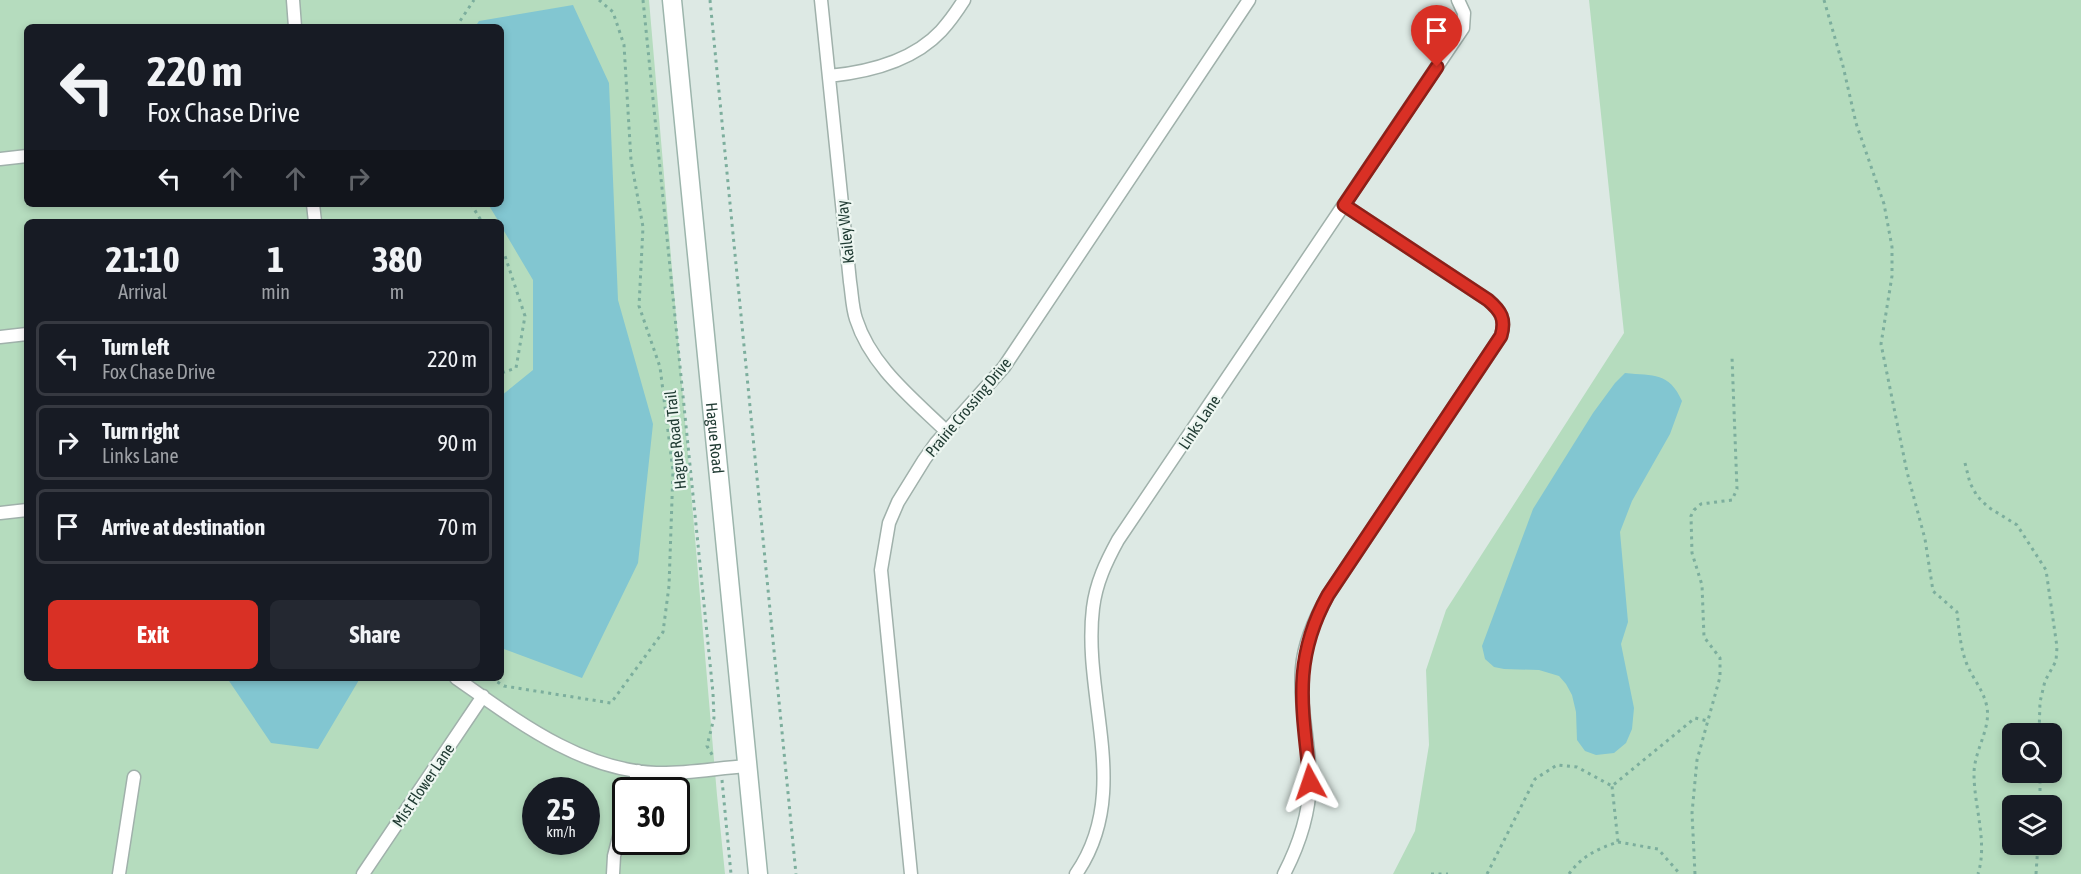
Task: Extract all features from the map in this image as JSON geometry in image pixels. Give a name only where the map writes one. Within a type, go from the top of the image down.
[{"type":"main road","name":"Hague Road","points":[[672,0],[758,874]]},
{"type":"street","points":[[292,0],[295,24]]},
{"type":"street","name":"Kailey Way","points":[[821,0],[850,282],[856,319],[882,368],[946,431]]},
{"type":"street","points":[[829,76],[871,70],[907,55],[940,32],[964,0]]},
{"type":"street","name":"Prairie Crossing Drive","points":[[911,874],[881,570],[889,523],[898,502],[924,460],[946,431],[1004,367],[1249,0]]},
{"type":"street","name":"Links Lane","points":[[1076,874],[1093,844],[1103,800],[1103,752],[1091,627],[1099,580],[1106,561],[1463,28],[1464,13],[1458,0]]},
{"type":"street","points":[[0,159],[24,156]]},
{"type":"street","points":[[1284,874],[1297,850],[1308,806],[1310,782],[1302,667],[1306,645],[1316,617],[1328,595],[1501,336],[1504,319],[1498,308],[1488,300],[1344,205]]},
{"type":"street","points":[[0,337],[24,334]]},
{"type":"street","points":[[0,513],[24,510]]},
{"type":"street","points":[[460,681],[553,742],[584,758],[609,766],[638,771],[679,772],[747,766]]},
{"type":"street","name":"Mist Flower Lane","points":[[363,874],[483,696]]},
{"type":"street","points":[[636,777],[638,771]]},
{"type":"street","points":[[119,874],[134,777]]},
{"type":"street","points":[[612,874],[614,855]]},
{"type":"path","points":[[458,24],[474,0]]},
{"type":"path","points":[[496,681],[504,686],[611,703],[663,632],[669,586],[673,471],[660,367],[639,306],[643,227],[632,160],[624,45],[614,12],[599,0]]},
{"type":"path","name":"Hague Road Trail","points":[[643,0],[713,693],[714,718],[707,746],[721,768],[731,874]]},
{"type":"path","points":[[710,0],[796,874]]},
{"type":"path","points":[[1824,0],[1856,123],[1884,204],[1892,248],[1892,276],[1881,344],[1907,472],[1925,539],[1933,591],[1957,612],[1964,657],[1986,703],[1988,722],[1977,752],[1974,773],[1982,860],[1978,874]]},
{"type":"path","points":[[504,254],[525,316],[516,368],[504,373]]},
{"type":"path","points":[[1695,874],[1692,813],[1697,760],[1720,677],[1721,664],[1720,658],[1704,637],[1702,585],[1692,553],[1691,516],[1701,504],[1732,500],[1737,489],[1732,357]]},
{"type":"path","points":[[1965,463],[1970,483],[1977,496],[1988,507],[2017,525],[2046,570],[2057,647],[2056,661],[2045,681],[2040,702],[2039,723]]},
{"type":"path","points":[[1612,786],[1695,718],[1708,721]]},
{"type":"path","points":[[1487,874],[1534,779],[1557,765],[1577,767],[1612,786]]},
{"type":"path","points":[[1612,786],[1618,842]]},
{"type":"path","points":[[1569,874],[1593,850],[1618,842],[1658,849],[1680,874]]},
{"type":"path","points":[[2036,874],[2037,855]]},
{"type":"path","points":[[1431,874],[1448,874]]},
{"type":"green space","points":[[0,0],[649,0],[725,874],[0,874]]},
{"type":"green space","points":[[1589,0],[2081,0],[2081,874],[1393,874],[1415,831],[1429,745],[1426,670],[1446,610],[1624,333]]},
{"type":"water","points":[[573,5],[609,83],[618,300],[653,424],[638,563],[582,678],[504,649],[504,394],[533,370],[533,280],[504,231],[504,219],[497,219],[490,207],[504,207],[504,24],[477,24],[479,21]]},
{"type":"water","points":[[1625,373],[1660,377],[1672,385],[1682,401],[1670,434],[1632,501],[1620,532],[1628,622],[1621,644],[1634,708],[1632,729],[1626,743],[1614,753],[1596,755],[1585,751],[1577,740],[1576,712],[1572,695],[1559,676],[1539,670],[1494,667],[1485,659],[1482,646],[1533,509],[1593,413]]},
{"type":"water","points":[[229,681],[358,681],[318,749],[271,743]]},
{"type":"route","points":[[1310,782],[1302,667],[1306,645],[1316,617],[1328,595],[1501,336],[1503,328],[1504,319],[1498,308],[1488,300],[1344,205],[1437,67]]}]
